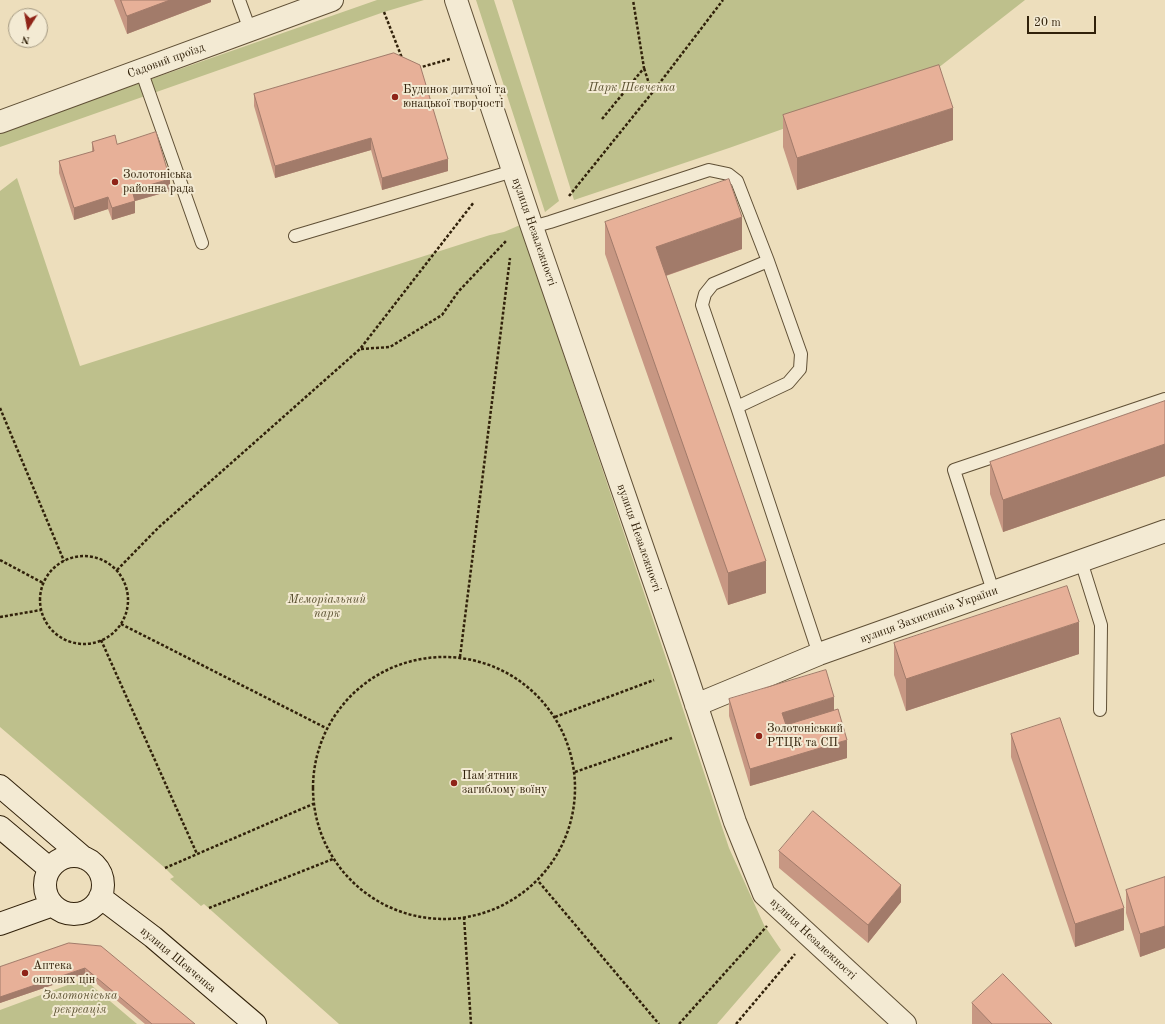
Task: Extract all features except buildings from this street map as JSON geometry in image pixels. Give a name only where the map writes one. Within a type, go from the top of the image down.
[{"type":"street","name":"Садовий проїзд","points":[[0,122],[332,0]]},
{"type":"street","name":"вулиця Незалежності","points":[[456,0],[503,174],[532,227],[735,822],[764,894],[905,1024]]},
{"type":"street","name":"вулиця Захисників України","points":[[696,705],[819,654],[994,591],[1165,532]]},
{"type":"street","points":[[0,786],[84,858],[92,862],[98,870],[102,878],[103,888],[100,897],[88,910],[70,914],[53,905],[45,888],[46,878],[50,869],[56,862],[65,857],[74,856],[84,858]]},
{"type":"street","points":[[0,826],[50,869]]},
{"type":"street","name":"вулиця Шевченка","points":[[100,897],[153,937],[255,1024]]},
{"type":"street","points":[[0,924],[53,905]]},
{"type":"lane","points":[[238,0],[250,30]]},
{"type":"lane","points":[[141,70],[202,243]]},
{"type":"lane","points":[[532,227],[709,170],[728,174],[737,181],[768,262],[800,354],[800,369],[788,383],[737,407]]},
{"type":"lane","points":[[295,236],[503,174]]},
{"type":"lane","points":[[768,262],[713,284],[705,294],[702,305],[819,654]]},
{"type":"lane","points":[[994,591],[954,470],[1165,399]]},
{"type":"lane","points":[[1081,561],[1101,624],[1100,710]]},
{"type":"path","points":[[633,0],[644,68],[652,93]]},
{"type":"path","points":[[564,201],[652,93],[723,0]]},
{"type":"path","points":[[384,12],[404,64]]},
{"type":"path","points":[[414,69],[450,59]]},
{"type":"path","points":[[602,119],[644,68]]},
{"type":"path","points":[[117,570],[159,527],[360,349],[503,174]]},
{"type":"path","points":[[360,349],[390,347],[442,315],[458,292],[506,240]]},
{"type":"path","points":[[460,657],[510,258]]},
{"type":"path","points":[[0,408],[64,561]]},
{"type":"path","points":[[78,556],[92,556],[105,561],[117,570],[124,582],[128,596],[127,611],[121,624],[112,634],[101,640],[86,644],[71,642],[57,635],[47,624],[41,610],[40,596],[43,583],[55,566],[78,556]]},
{"type":"path","points":[[0,560],[43,583]]},
{"type":"path","points":[[0,617],[41,610]]},
{"type":"path","points":[[121,624],[326,728]]},
{"type":"path","points":[[101,640],[197,854]]},
{"type":"path","points":[[460,657],[497,667],[510,675],[530,688],[555,717],[568,743],[575,772],[574,807],[564,841],[539,882],[494,910],[464,918],[426,918],[390,908],[358,887],[333,858],[320,832],[313,804],[314,765],[326,728],[349,695],[382,671],[420,658],[460,657]]},
{"type":"path","points":[[555,717],[654,680]]},
{"type":"path","points":[[575,772],[672,738]]},
{"type":"path","points":[[165,868],[313,804]]},
{"type":"path","points":[[209,908],[333,858]]},
{"type":"path","points":[[539,882],[659,1024]]},
{"type":"path","points":[[464,918],[471,1024]]},
{"type":"path","points":[[679,1024],[768,924]]},
{"type":"path","points":[[736,1024],[810,936]]},
{"type":"green space","points":[[377,0],[424,0],[384,12],[0,147],[0,132]]},
{"type":"green space","points":[[476,0],[494,0],[559,201],[545,212]]},
{"type":"green space","name":"Парк Шевченка","points":[[512,0],[1025,0],[924,79],[729,148],[574,200]]},
{"type":"green space","name":"Меморіальний парк","points":[[17,178],[80,366],[490,235],[504,232],[520,225],[729,848],[764,925],[781,950],[717,1024],[339,1024],[204,904],[201,906],[170,879],[174,877],[165,868],[0,727],[0,191]]},
{"type":"green space","name":"Золотоніська рекреація","points":[[84,979],[137,1024],[0,1024],[0,1010]]},
{"type":"place","name":"Будинок дитячої та юнацької творчості","points":[[395,97]]},
{"type":"place","name":"Золотоніська районна рада","points":[[115,182]]},
{"type":"place","name":"Золотоніський РТЦК та СП","points":[[759,736]]},
{"type":"place","name":"Пам'ятник загиблому воїну","points":[[454,783]]},
{"type":"place","name":"Аптека оптових цін","points":[[25,973]]}]
